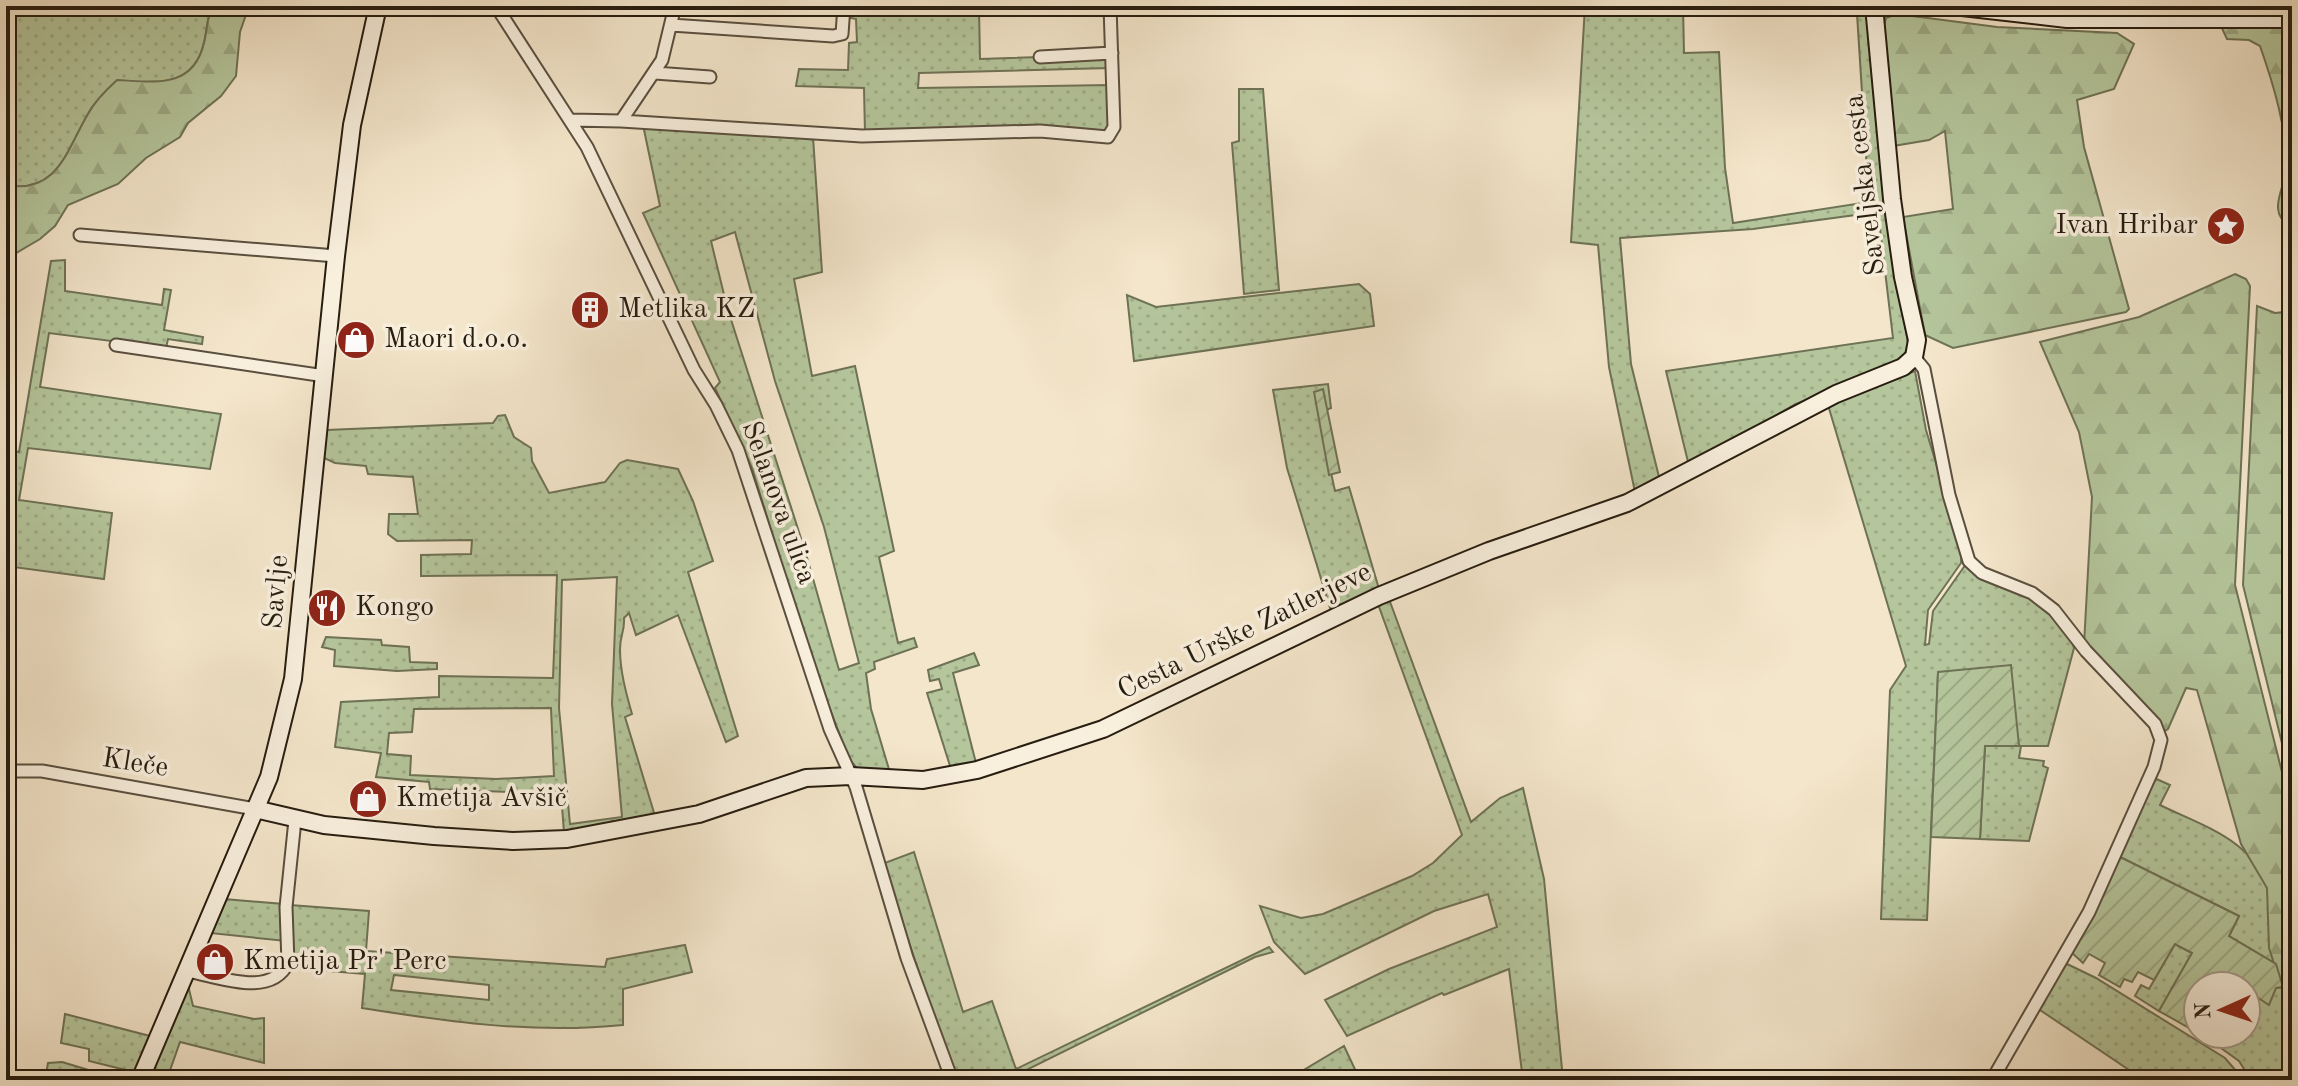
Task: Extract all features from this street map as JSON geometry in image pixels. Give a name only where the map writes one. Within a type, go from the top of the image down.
[{"type":"street","name":"Savlje","points":[[140,1080],[277,753],[293,679],[352,125],[378,6]]},
{"type":"street","name":"Selanova ulica","points":[[496,6],[571,120],[694,370],[716,405],[738,450],[830,729],[851,776],[907,958],[952,1080]]},
{"type":"street","points":[[621,121],[662,60],[675,6]]},
{"type":"street","points":[[671,25],[833,36],[842,34],[844,6]]},
{"type":"street","points":[[571,120],[862,136],[1040,131],[1108,137],[1114,127],[1110,6]]},
{"type":"street","name":"Saveljska cesta","points":[[1874,6],[1892,199],[1903,277],[1917,335],[1914,357]]},
{"type":"street","points":[[1953,6],[2067,19],[2292,19]]},
{"type":"street","points":[[1040,57],[1112,53]]},
{"type":"street","points":[[655,73],[710,77]]},
{"type":"street","points":[[80,235],[336,256]]},
{"type":"street","points":[[116,345],[325,376]]},
{"type":"street","points":[[1914,357],[1924,369],[1949,495],[1969,561],[1982,573],[2032,593],[2054,610],[2086,651],[2155,724],[2160,746],[2089,912],[1992,1080]]},
{"type":"street","name":"Cesta Urške Zatlerjeve","points":[[255,809],[295,820],[475,840],[567,839],[699,814],[806,778],[851,776],[899,781],[952,775],[1022,757],[1103,729],[1379,596],[1489,551],[1627,503],[1836,394],[1903,367],[1914,357]]},
{"type":"street","name":"Kleče","points":[[6,771],[42,771],[255,809]]},
{"type":"street","points":[[187,971],[259,984],[274,981],[285,971],[289,954],[288,875],[295,820]]},
{"type":"green space","points":[[6,6],[212,6],[199,58],[191,68],[171,80],[117,81],[91,109],[59,166],[38,183],[24,186],[6,185]]},
{"type":"green space","points":[[212,6],[249,6],[240,32],[236,76],[221,96],[188,123],[180,137],[146,158],[118,184],[68,205],[55,226],[40,239],[6,259],[6,185],[24,186],[38,183],[49,176],[67,154],[94,105],[117,80],[171,80],[191,68],[199,58]]},
{"type":"green space","points":[[851,6],[1104,6],[979,9],[980,59],[1107,55],[1109,68],[919,73],[918,88],[1109,85],[1108,133],[865,133],[864,88],[796,86],[799,69],[848,70],[849,43],[857,42],[856,19],[851,18]]},
{"type":"green space","points":[[1585,6],[1683,6],[1684,53],[1719,52],[1725,168],[1733,223],[1869,202],[1857,14],[1852,8],[1842,6],[1862,6],[1867,20],[1885,202],[1908,343],[1905,354],[1892,364],[1794,405],[1689,466],[1666,371],[1893,338],[1878,212],[1753,229],[1620,238],[1631,364],[1660,481],[1635,492],[1609,367],[1598,245],[1571,242]]},
{"type":"green space","points":[[1897,14],[1997,27],[2117,33],[2134,44],[2114,89],[2077,100],[2084,147],[2129,309],[2126,312],[1953,348],[1925,335],[1903,217],[1953,209],[1945,131],[1929,140],[1893,146],[1883,29],[1886,18]]},
{"type":"green space","points":[[2220,24],[2292,27],[2292,227],[2284,222],[2278,208],[2286,171],[2285,140],[2260,46],[2249,40],[2227,39]]},
{"type":"green space","points":[[1239,89],[1263,89],[1279,290],[1244,294],[1232,143],[1239,141]]},
{"type":"green space","points":[[643,125],[813,137],[822,272],[794,279],[812,376],[855,366],[894,551],[879,557],[898,643],[914,638],[917,647],[874,662],[875,669],[866,673],[871,709],[891,776],[857,768],[849,759],[809,654],[752,468],[715,388],[720,382],[643,213],[660,206]],"holes":[[[735,232],[775,381],[824,527],[859,663],[839,670],[806,554],[727,307],[711,241]]]},
{"type":"green space","points":[[65,260],[65,291],[162,305],[164,289],[171,290],[164,330],[203,337],[202,344],[168,339],[166,348],[49,333],[40,387],[221,414],[210,469],[28,448],[19,500],[112,513],[104,579],[14,567],[6,604],[6,450],[19,452],[51,261]]},
{"type":"green space","points":[[2235,274],[2246,279],[2250,286],[2235,585],[2292,812],[2292,1019],[2269,948],[2267,888],[2241,844],[2197,690],[2186,688],[2168,729],[2163,732],[2084,645],[2092,497],[2079,432],[2040,342],[2139,317]]},
{"type":"green space","points":[[1359,284],[1370,294],[1374,326],[1134,361],[1127,295],[1156,307]]},
{"type":"green space","points":[[2257,306],[2275,313],[2292,311],[2292,784],[2243,585]]},
{"type":"green space","points":[[1915,371],[1926,430],[1962,549],[1961,563],[1928,610],[1925,645],[1929,644],[1933,611],[1966,564],[2044,606],[2067,632],[2074,648],[2048,746],[2021,746],[2019,758],[2044,761],[2043,766],[2048,768],[2029,841],[1980,839],[1985,746],[2019,745],[1938,673],[1927,920],[1881,919],[1890,690],[1906,666],[1828,405]]},
{"type":"green space","points":[[1328,384],[1331,408],[1318,413],[1335,491],[1349,487],[1379,589],[1331,611],[1287,468],[1273,390]]},
{"type":"green space","points":[[1323,389],[1340,472],[1329,475],[1314,392]]},
{"type":"green space","points":[[505,415],[514,437],[531,448],[532,461],[549,493],[605,482],[620,463],[627,460],[678,469],[693,501],[713,561],[688,572],[738,736],[726,742],[678,615],[636,635],[629,613],[624,618],[620,649],[622,674],[632,714],[625,717],[655,816],[564,832],[561,794],[430,789],[429,782],[376,777],[381,753],[335,747],[341,702],[439,697],[439,676],[553,678],[557,575],[421,576],[421,555],[471,554],[472,540],[397,541],[388,534],[389,514],[418,514],[413,477],[368,474],[366,466],[335,463],[324,458],[327,430],[493,423],[498,416]],"holes":[[[617,577],[612,704],[622,817],[570,824],[559,708],[562,580]],[[551,708],[554,776],[496,779],[410,775],[411,756],[387,754],[389,733],[412,732],[414,709]]]},
{"type":"green space","points":[[1389,599],[1471,822],[1500,798],[1523,788],[1544,879],[1563,1080],[1523,1080],[1509,969],[1444,995],[1442,993],[1347,1036],[1325,1000],[1389,969],[1497,927],[1488,894],[1434,911],[1305,974],[1274,942],[1260,906],[1301,918],[1323,914],[1412,876],[1433,863],[1462,835],[1378,604]]},
{"type":"green space","points":[[326,637],[381,640],[382,645],[409,647],[410,662],[437,663],[437,669],[397,671],[334,666],[335,650],[322,647]]},
{"type":"green space","points":[[974,653],[979,665],[953,673],[976,763],[951,769],[927,693],[942,689],[939,679],[930,681],[928,670]]},
{"type":"green space","points":[[2011,665],[2019,746],[1985,746],[1980,839],[1931,837],[1938,672]]},
{"type":"green space","points":[[2152,777],[2170,785],[2160,805],[2227,838],[2254,862],[2264,878],[2269,897],[2270,938],[2276,964],[2229,936],[2239,916],[2116,855]]},
{"type":"green space","points":[[914,852],[963,1012],[992,1001],[1016,1069],[1269,947],[1273,952],[1255,957],[1006,1080],[956,1080],[882,864]]},
{"type":"green space","points":[[2116,855],[2239,916],[2229,936],[2276,964],[2283,987],[2276,988],[2269,1005],[2262,1000],[2262,970],[2182,970],[2192,953],[2175,944],[2154,980],[2138,972],[2132,982],[2124,979],[2120,987],[2099,975],[2105,963],[2089,954],[2083,963],[2071,952]]},
{"type":"green space","points":[[224,899],[284,904],[286,941],[210,933]]},
{"type":"green space","points":[[290,905],[369,911],[366,951],[605,967],[607,959],[685,945],[692,972],[623,989],[623,1025],[557,1028],[460,1022],[362,1008],[365,974],[293,968]],"holes":[[[394,975],[489,985],[489,1000],[391,990]]]},
{"type":"green space","points":[[2175,944],[2192,953],[2159,1011],[2135,996],[2141,985],[2149,989]]},
{"type":"green space","points":[[2065,963],[2096,978],[2182,1031],[2182,1050],[2212,1050],[2225,1058],[2244,1080],[2144,1080],[2037,1008]]},
{"type":"green space","points":[[2182,971],[2182,1024],[2159,1011]]},
{"type":"green space","points":[[188,985],[193,1006],[254,1019],[264,1018],[264,1063],[180,1042],[168,1076],[150,1075]]},
{"type":"green space","points":[[2283,987],[2292,1019],[2292,1080],[2251,1080],[2239,1061],[2224,1050],[2262,1050],[2262,990]]},
{"type":"green space","points":[[65,1014],[150,1036],[134,1072],[89,1061],[89,1049],[61,1043]]},
{"type":"green space","points":[[1344,1046],[1360,1080],[1287,1080]]},
{"type":"green space","points":[[62,1062],[122,1080],[45,1080],[48,1063]]},
{"type":"place","name":"Ivan Hribar","points":[[2226,226]]},
{"type":"place","name":"Metlika KZ","points":[[590,310]]},
{"type":"place","name":"Maori d.o.o.","points":[[356,340]]},
{"type":"place","name":"Kongo","points":[[327,608]]},
{"type":"place","name":"Kmetija Avšič","points":[[368,799]]},
{"type":"place","name":"Kmetija Pr' Perc","points":[[215,962]]}]
